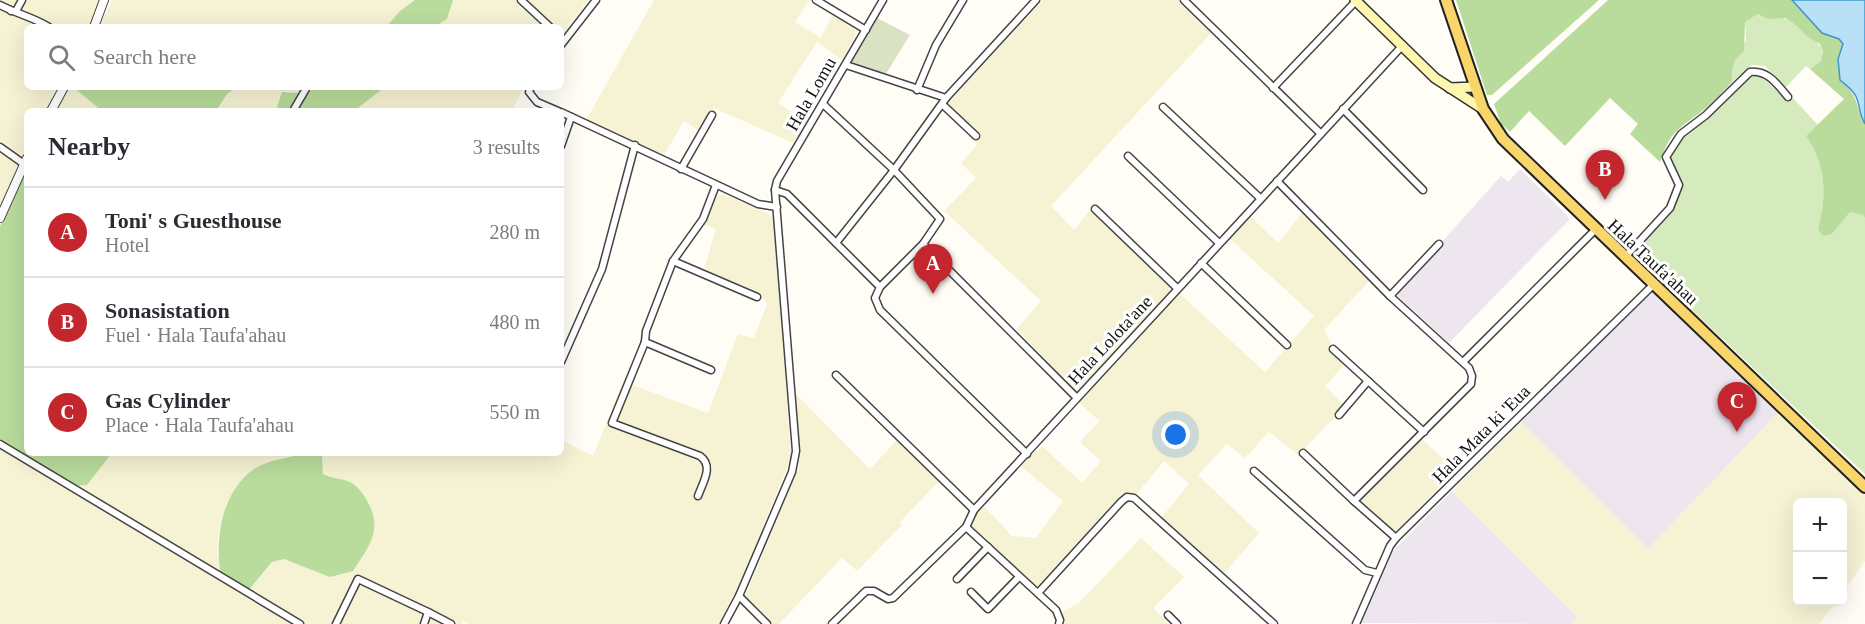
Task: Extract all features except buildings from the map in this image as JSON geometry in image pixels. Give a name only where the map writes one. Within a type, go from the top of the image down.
[{"type":"main road","points":[[1356,0],[1448,87],[1483,109]]},
{"type":"main road","name":"Hala Taufa'ahau","points":[[1446,0],[1483,109],[1503,139],[1595,230],[1865,487]]},
{"type":"main road","points":[[1448,87],[1474,87]]},
{"type":"street","points":[[11,11],[16,11],[22,0]]},
{"type":"street","points":[[95,24],[104,0]]},
{"type":"street","points":[[521,0],[547,24]]},
{"type":"street","points":[[564,38],[596,0]]},
{"type":"street","points":[[816,0],[866,30]]},
{"type":"street","name":"Hala Lomu","points":[[775,190],[777,181],[883,0]]},
{"type":"street","points":[[917,90],[936,45],[963,0]]},
{"type":"street","points":[[836,243],[894,170],[946,98],[1036,0]]},
{"type":"street","points":[[1184,0],[1320,133]]},
{"type":"street","points":[[1273,88],[1356,0]]},
{"type":"street","points":[[0,5],[11,11],[28,15],[44,24]]},
{"type":"street","name":"Hala Lolota'ane","points":[[832,624],[866,591],[874,591],[888,599],[893,598],[966,527],[974,510],[1403,45]]},
{"type":"street","points":[[846,64],[946,98]]},
{"type":"street","points":[[1625,257],[1670,208],[1679,185],[1666,157],[1681,134],[1706,115],[1750,72],[1760,71],[1768,76],[1788,97]]},
{"type":"street","points":[[53,108],[62,90]]},
{"type":"street","points":[[295,108],[305,90]]},
{"type":"street","points":[[530,90],[537,102],[551,108]]},
{"type":"street","points":[[823,104],[894,170],[940,219],[923,244],[880,287],[875,298],[880,310],[1028,454]]},
{"type":"street","points":[[942,104],[976,136]]},
{"type":"street","points":[[1163,107],[1260,198]]},
{"type":"street","points":[[1343,109],[1423,190]]},
{"type":"street","points":[[564,114],[758,204],[777,207]]},
{"type":"street","points":[[681,169],[712,115]]},
{"type":"street","points":[[564,137],[571,117]]},
{"type":"street","points":[[564,356],[602,269],[635,145]]},
{"type":"street","points":[[0,147],[24,160]]},
{"type":"street","points":[[1128,156],[1219,243]]},
{"type":"street","points":[[0,218],[24,163]]},
{"type":"street","points":[[1276,182],[1390,296],[1463,362],[1472,376],[1471,384],[1354,501]]},
{"type":"street","points":[[698,496],[708,466],[707,461],[700,456],[612,423],[645,342],[646,331],[673,261],[703,219],[716,184]]},
{"type":"street","points":[[724,624],[739,596],[792,471],[796,451],[775,190],[787,194],[880,287]]},
{"type":"street","points":[[1095,209],[1177,288]]},
{"type":"street","points":[[1463,362],[1595,230]]},
{"type":"street","points":[[923,244],[1077,398]]},
{"type":"street","points":[[1390,296],[1439,244]]},
{"type":"street","points":[[673,261],[757,297]]},
{"type":"street","points":[[1201,263],[1287,345]]},
{"type":"street","name":"Hala Mata ki 'Eua","points":[[1356,624],[1389,546],[1396,538],[1654,284]]},
{"type":"street","points":[[645,342],[711,370]]},
{"type":"street","points":[[1333,349],[1425,432]]},
{"type":"street","points":[[836,375],[974,510]]},
{"type":"street","points":[[1339,415],[1368,381]]},
{"type":"street","points":[[0,444],[300,624]]},
{"type":"street","points":[[1303,453],[1396,538]]},
{"type":"street","points":[[1254,471],[1365,570],[1377,573]]},
{"type":"street","points":[[1038,593],[1127,497],[1134,498],[1274,624]]},
{"type":"street","points":[[966,527],[1056,610],[1060,620],[1059,624]]},
{"type":"street","points":[[957,579],[988,547]]},
{"type":"street","points":[[971,592],[988,609],[1019,577]]},
{"type":"street","points":[[336,624],[358,579],[451,624]]},
{"type":"street","points":[[739,596],[766,624]]},
{"type":"street","points":[[424,624],[428,612]]},
{"type":"street","points":[[1168,615],[1177,624]]},
{"type":"shaded area","points":[[0,0],[100,0],[91,24],[24,24],[24,90],[56,90],[47,108],[24,108],[23,154],[16,156],[0,144]]},
{"type":"shaded area","points":[[112,0],[415,0],[400,11],[389,24],[100,24]]},
{"type":"shaded area","points":[[453,0],[588,0],[564,32],[564,24],[439,24],[447,19]]},
{"type":"shaded area","points":[[654,0],[809,0],[795,22],[821,38],[833,14],[854,27],[856,34],[842,60],[817,42],[778,103],[807,122],[793,143],[714,108],[699,131],[684,121],[664,155],[586,120]]},
{"type":"shaded area","points":[[1043,0],[1180,0],[1212,32],[1051,206],[1074,230],[1090,210],[1170,287],[1169,293],[1079,390],[1073,389],[1017,329],[1041,301],[944,211],[976,178],[961,163],[977,145],[975,142],[980,137],[947,104]]},
{"type":"shaded area","points":[[67,90],[77,90],[98,108],[58,108]]},
{"type":"shaded area","points":[[233,90],[313,90],[300,93],[286,91],[277,106],[278,108],[218,108],[227,94]]},
{"type":"shaded area","points":[[381,90],[522,90],[514,108],[358,108]]},
{"type":"shaded area","points":[[0,151],[19,166],[0,212]]},
{"type":"shaded area","points":[[1520,169],[1567,215],[1569,220],[1449,343],[1398,296],[1398,291],[1501,176],[1508,182]]},
{"type":"shaded area","points":[[717,195],[726,195],[769,214],[774,219],[791,458],[735,595],[720,624],[469,624],[463,621],[462,624],[0,624],[0,439],[24,456],[76,486],[87,485],[110,456],[322,456],[564,456],[564,442],[593,456],[626,375],[630,384],[708,413],[738,334],[754,338],[767,304],[759,292],[704,270],[716,228],[704,225]],"holes":[[[322,456],[323,474],[333,480],[349,482],[315,571],[284,558],[273,562],[248,591],[217,555],[218,535],[227,508]]]},
{"type":"shaded area","points":[[1303,212],[1370,280],[1324,330],[1331,343],[1330,352],[1344,365],[1325,386],[1343,404],[1337,415],[1298,455],[1269,432],[1245,458],[1227,444],[1198,475],[1259,533],[1224,574],[1161,518],[1189,484],[1164,461],[1136,495],[1129,492],[1118,498],[1041,584],[1034,586],[969,526],[969,523],[984,506],[1012,536],[1036,538],[1063,501],[1020,466],[1042,446],[1082,483],[1101,461],[1080,442],[1099,421],[1079,402],[1179,293],[1265,372],[1314,316],[1228,237],[1249,215],[1278,243]]},
{"type":"shaded area","points":[[1653,288],[1781,410],[1648,549],[1521,422]]},
{"type":"shaded area","points":[[795,393],[870,469],[897,440],[939,481],[900,522],[902,525],[857,571],[842,558],[779,624],[771,624],[745,597],[799,466]]},
{"type":"shaded area","points":[[1781,410],[1865,495],[1865,561],[1847,586],[1847,498],[1793,498],[1793,606],[1833,606],[1819,624],[1571,624],[1578,617],[1452,491],[1521,422],[1648,549]]},
{"type":"shaded area","points":[[1422,439],[1455,470],[1398,530],[1391,529],[1360,502]]},
{"type":"shaded area","points":[[1452,491],[1578,617],[1571,624],[1362,623],[1393,551]]},
{"type":"shaded area","points":[[1141,538],[1184,577],[1153,608],[1169,624],[1064,624],[1062,612],[1079,603]]},
{"type":"green space","points":[[415,0],[453,0],[447,19],[439,24],[389,24],[400,11]]},
{"type":"green space","points":[[1456,0],[1599,0],[1492,95],[1487,95]]},
{"type":"green space","points":[[1608,0],[1792,0],[1822,33],[1839,39],[1844,44],[1838,59],[1840,79],[1854,96],[1865,124],[1865,218],[1863,215],[1850,212],[1832,234],[1823,236],[1818,229],[1823,204],[1823,181],[1818,158],[1806,136],[1844,99],[1810,69],[1821,61],[1823,52],[1820,44],[1786,18],[1768,19],[1758,14],[1745,22],[1744,51],[1734,65],[1732,82],[1706,108],[1674,134],[1660,162],[1630,134],[1638,124],[1610,98],[1565,146],[1529,111],[1510,132],[1501,124],[1494,104]]},
{"type":"green space","points":[[1758,14],[1787,19],[1810,36],[1822,49],[1821,61],[1810,69],[1806,66],[1785,88],[1765,66],[1752,65],[1732,82],[1731,69],[1746,40],[1745,22]]},
{"type":"green space","points":[[875,17],[910,35],[884,77],[850,64]]},
{"type":"green space","points":[[1759,74],[1787,101],[1791,96],[1818,125],[1806,136],[1818,158],[1823,181],[1823,204],[1818,229],[1832,234],[1850,212],[1864,215],[1865,218],[1865,474],[1633,254],[1674,207],[1682,188],[1670,158],[1682,135],[1751,75]]},
{"type":"green space","points":[[77,90],[233,90],[227,94],[218,108],[98,108]]},
{"type":"green space","points":[[313,90],[381,90],[358,108],[277,107],[282,92],[300,93]]},
{"type":"green space","points":[[24,172],[24,454],[0,439],[0,226]]},
{"type":"green space","points":[[27,456],[110,456],[87,485],[75,486]]},
{"type":"green space","points":[[294,456],[322,456],[323,474],[350,482],[365,497],[374,519],[373,536],[353,571],[330,577],[284,559],[272,562],[248,591],[221,575],[220,532],[228,503],[243,478],[254,469],[272,461]]},
{"type":"water","points":[[1792,0],[1865,0],[1865,124],[1856,96],[1840,80],[1838,59],[1843,44],[1839,39],[1822,33]]},
{"type":"place","name":"Sonasistation","points":[[1605,200]]},
{"type":"place","name":"Toni' s Guesthouse","points":[[933,294]]},
{"type":"place","name":"Gas Cylinder","points":[[1737,432]]}]
